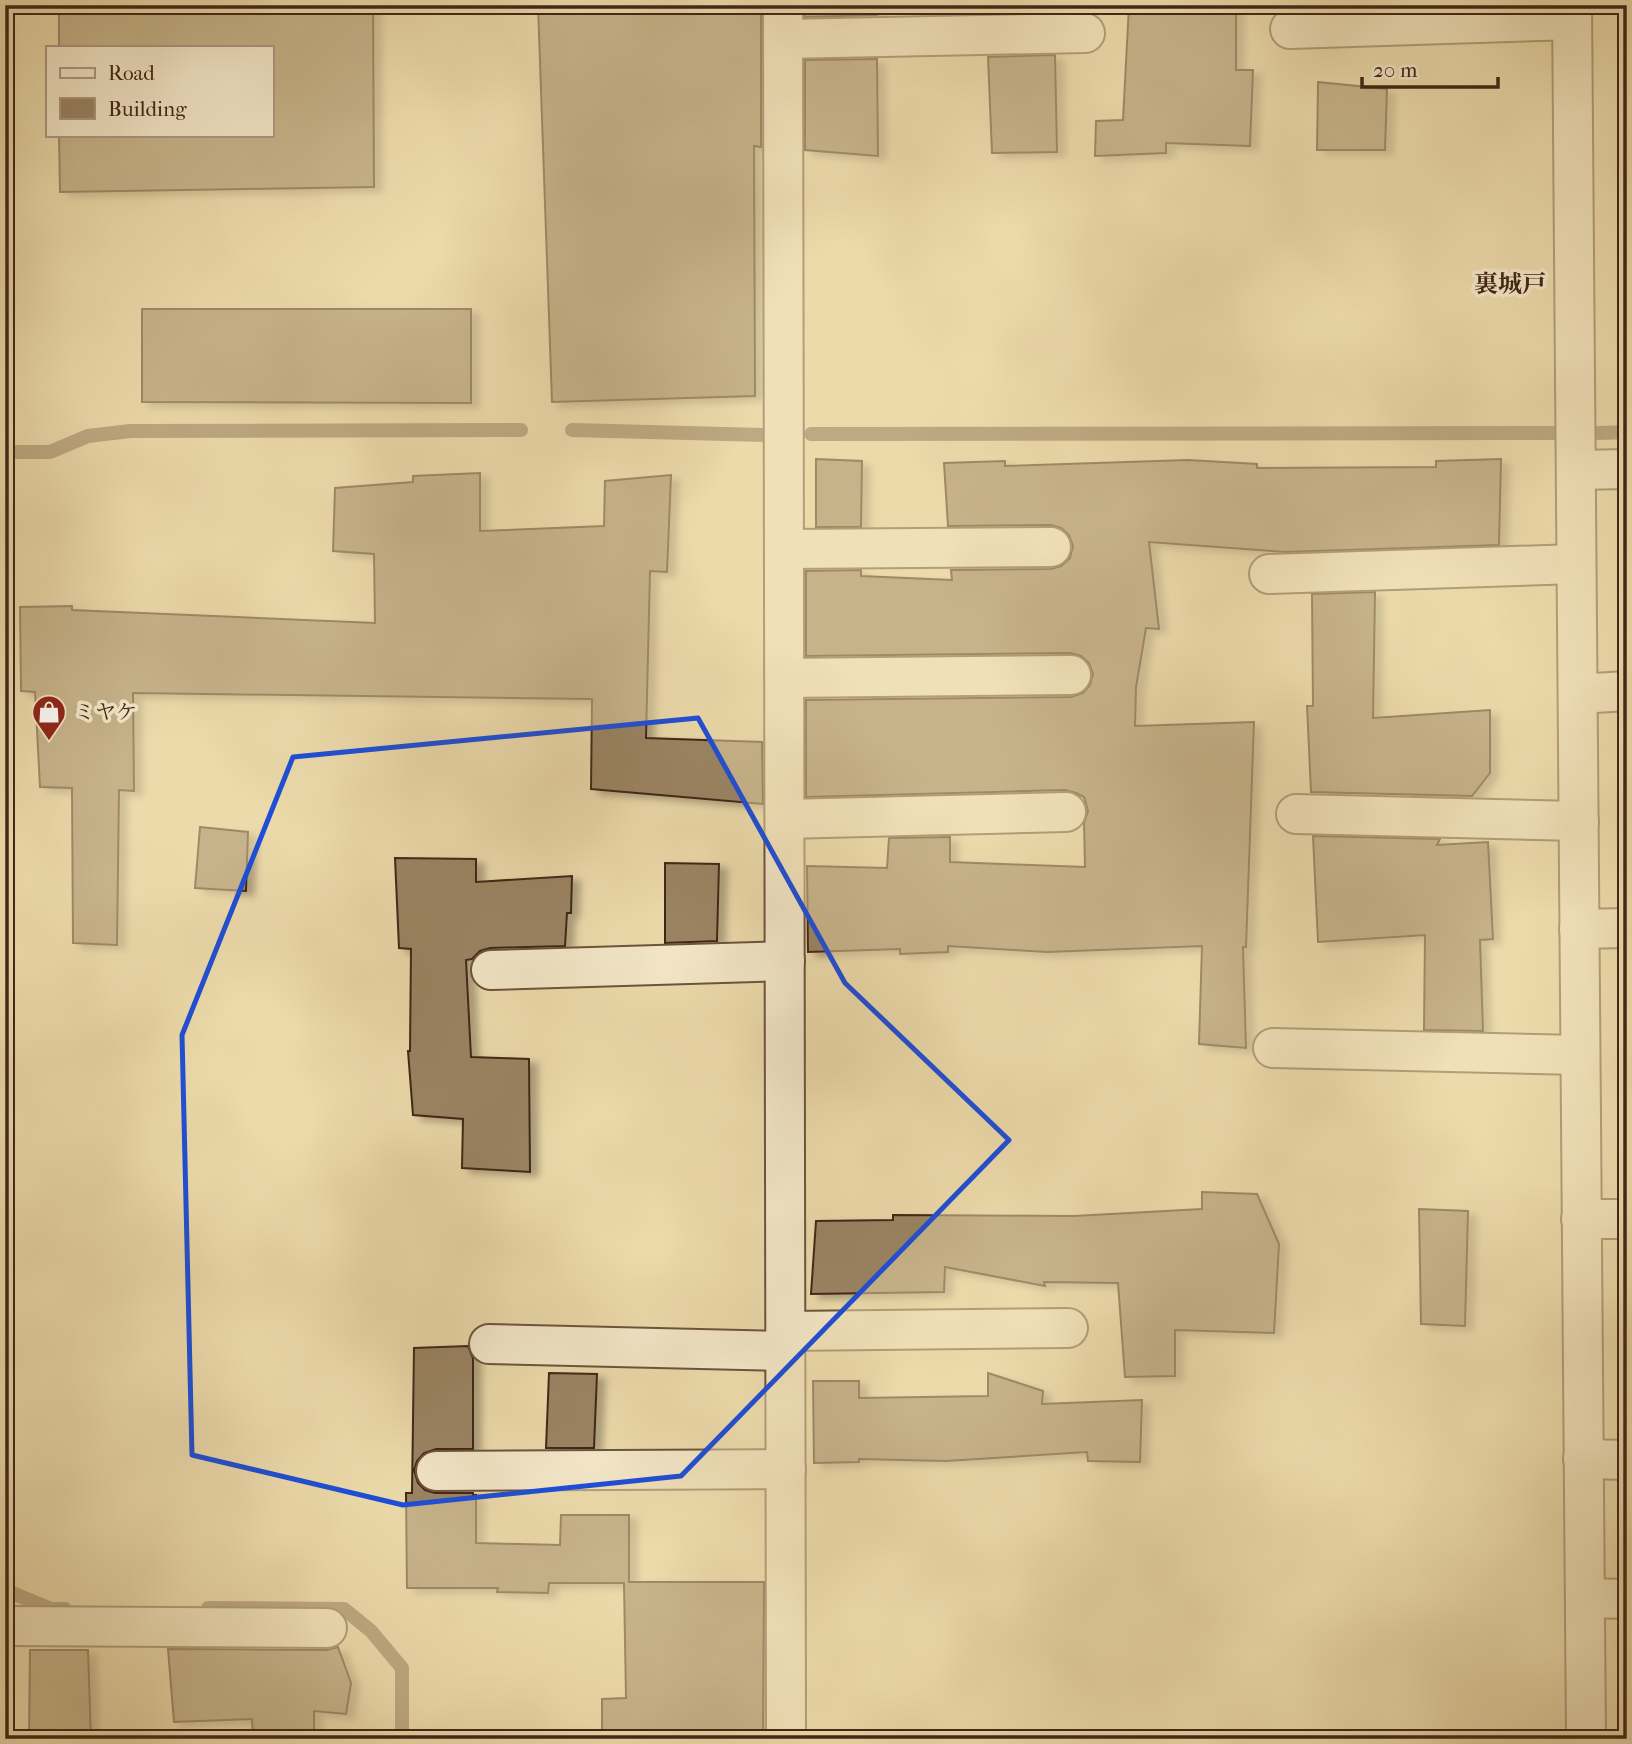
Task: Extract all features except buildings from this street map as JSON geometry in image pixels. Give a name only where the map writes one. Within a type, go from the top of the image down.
[{"type":"street","points":[[1290,29],[1572,13],[1586,1739]]},
{"type":"street","points":[[786,1739],[783,22],[1085,33]]},
{"type":"street","points":[[1576,470],[1627,469]]},
{"type":"street","points":[[784,549],[1051,547]]},
{"type":"street","points":[[1269,574],[1576,564]]},
{"type":"street","points":[[785,678],[1071,675]]},
{"type":"street","points":[[1578,694],[1627,691]]},
{"type":"street","points":[[785,819],[1066,812]]},
{"type":"street","points":[[1296,814],[1579,821]]},
{"type":"street","points":[[1579,929],[1627,928]]},
{"type":"street","points":[[491,970],[785,961]]},
{"type":"street","points":[[1273,1048],[1580,1055]]},
{"type":"street","points":[[1581,1219],[1627,1219]]},
{"type":"street","points":[[489,1344],[785,1341],[1068,1328]]},
{"type":"street","points":[[1583,1459],[1627,1460]]},
{"type":"street","points":[[436,1471],[786,1469]]},
{"type":"street","points":[[1585,1598],[1627,1599]]},
{"type":"street","points":[[5,1626],[327,1628]]},
{"type":"highlighted area","points":[[698,718],[845,983],[1009,1140],[681,1476],[403,1505],[192,1455],[182,1035],[293,757]]},
{"type":"waterway","points":[[14,452],[50,452],[88,436],[130,431],[521,430]]},
{"type":"waterway","points":[[572,430],[766,435]]},
{"type":"waterway","points":[[1599,433],[1627,432]]},
{"type":"waterway","points":[[811,434],[1555,433]]},
{"type":"waterway","points":[[10,1592],[51,1609],[65,1609]]},
{"type":"waterway","points":[[208,1608],[344,1609],[371,1631],[402,1668],[402,1739]]},
{"type":"place","name":"ミヤケ","points":[[49,742]]},
{"type":"district","name":"裏城戸","points":[[1510,284]]}]
